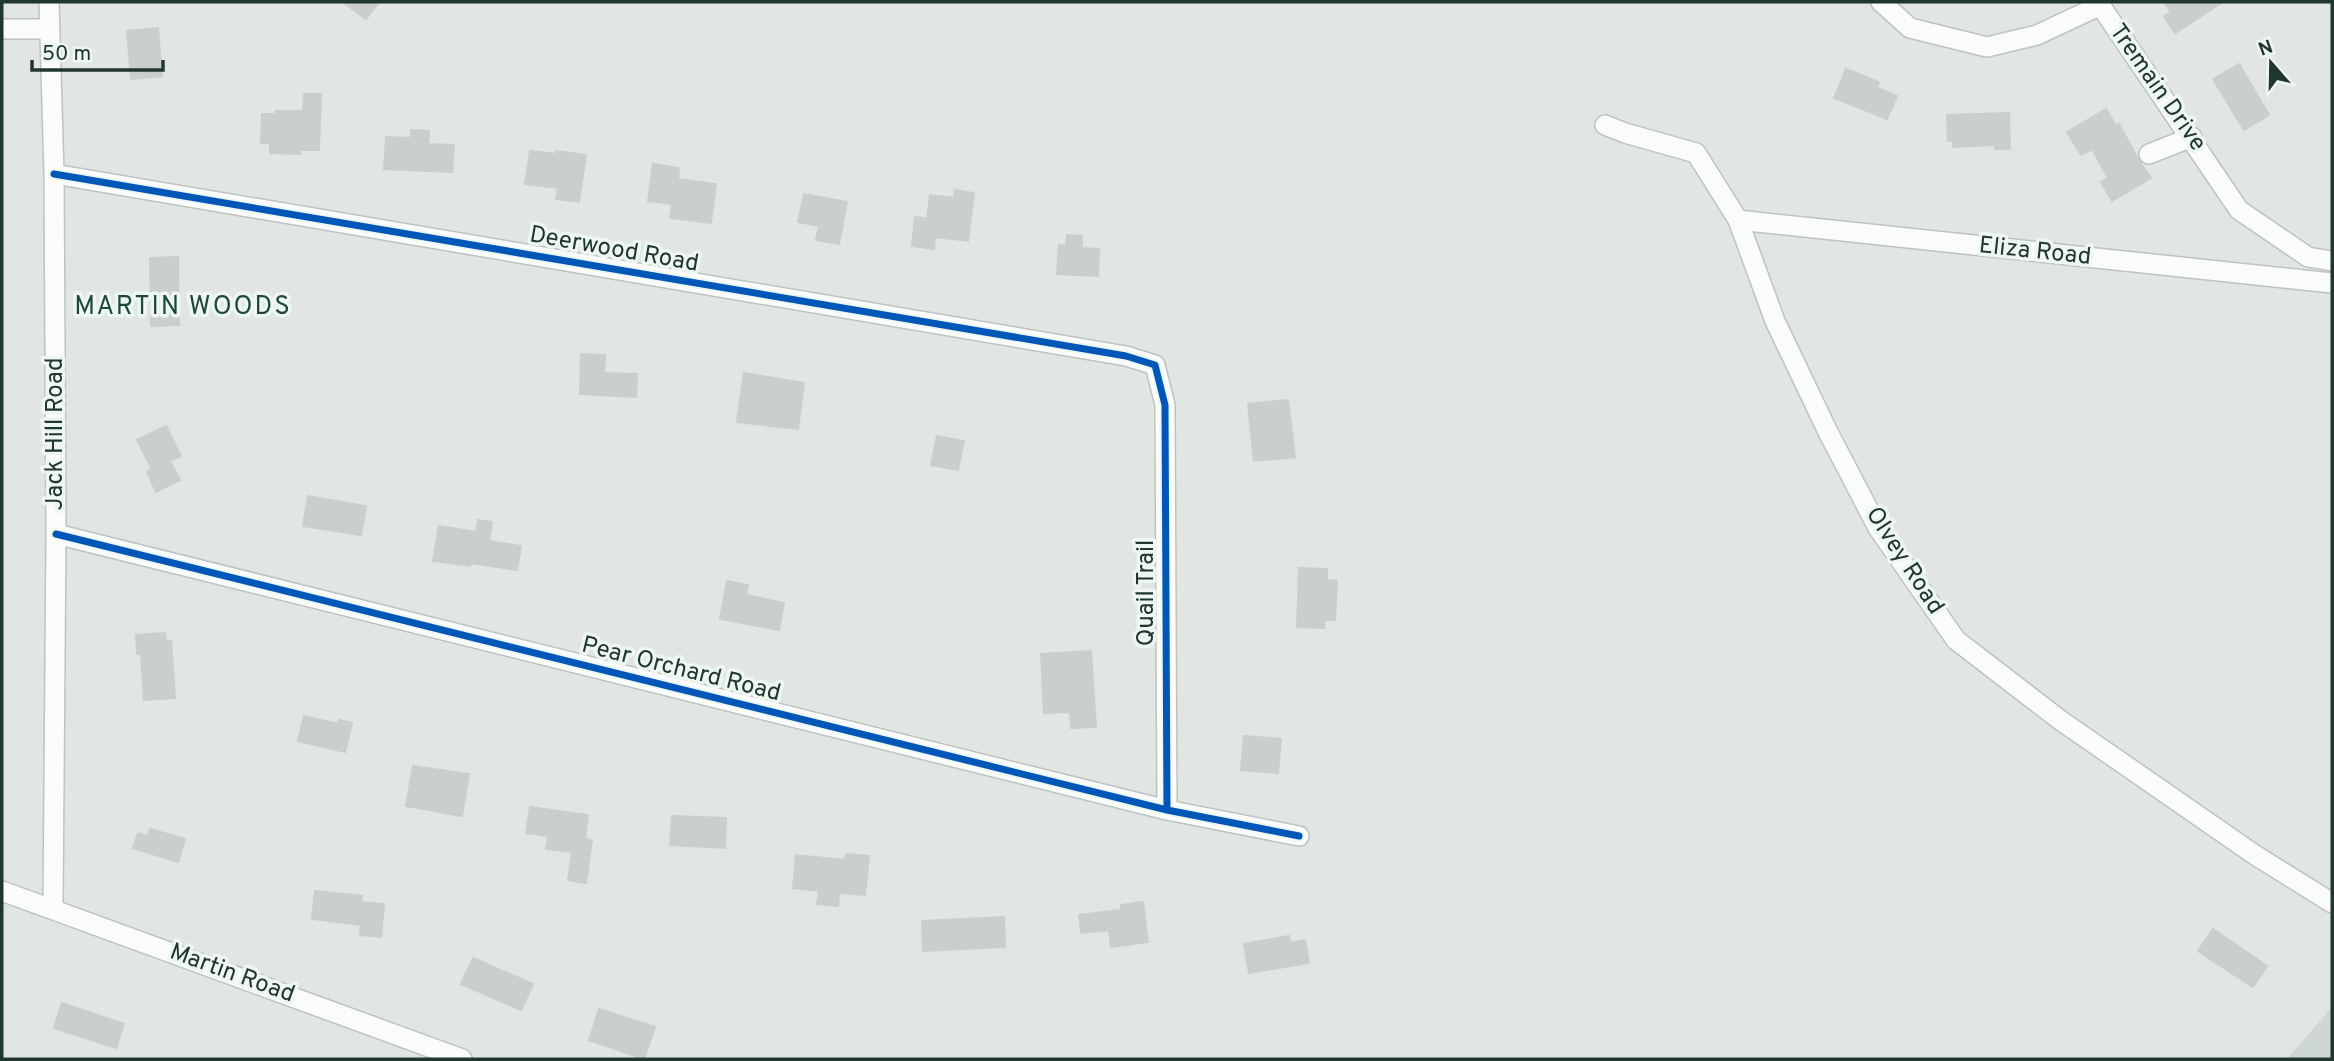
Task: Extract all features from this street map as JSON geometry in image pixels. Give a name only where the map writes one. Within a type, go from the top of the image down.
[{"type":"street","name":"Jack Hill Road","points":[[49,2],[54,174],[57,534],[53,908]]},
{"type":"street","name":"Tremain Drive","points":[[1881,2],[1910,28],[1987,47],[2037,34],[2098,4],[2192,137],[2239,210],[2308,257],[2332,261]]},
{"type":"street","points":[[2,29],[49,29]]},
{"type":"street","name":"Olvey Road","points":[[1605,125],[1625,134],[1696,153],[1738,220],[1775,321],[1878,528],[1956,640],[2071,728],[2255,855],[2332,903]]},
{"type":"street","points":[[2149,154],[2192,137]]},
{"type":"street","name":"Deerwood Road","points":[[54,174],[1126,356],[1155,365],[1158,376]]},
{"type":"street","name":"Eliza Road","points":[[1738,220],[2332,284]]},
{"type":"street","name":"Quail Trail","points":[[1158,376],[1166,405],[1167,810]]},
{"type":"street","name":"Pear Orchard Road","points":[[57,534],[1167,810],[1299,836]]},
{"type":"street","name":"Martin Road","points":[[2,891],[462,1059]]},
{"type":"shaded area","points":[[2332,1007],[2332,1059],[2287,1059]]},
{"type":"building","points":[[343,2],[379,2],[366,19]]},
{"type":"building","points":[[2164,2],[2223,2],[2175,33],[2164,16],[2171,12]]},
{"type":"building","points":[[158,28],[162,76],[131,79],[127,31]]},
{"type":"building","points":[[2239,64],[2269,115],[2244,130],[2213,79]]},
{"type":"building","points":[[1846,69],[1879,82],[1877,88],[1897,96],[1887,119],[1834,98]]},
{"type":"building","points":[[304,94],[321,94],[319,150],[300,150],[300,154],[270,153],[270,143],[261,143],[262,114],[303,111]]},
{"type":"building","points":[[2106,109],[2116,126],[2119,124],[2151,178],[2112,201],[2101,182],[2108,178],[2092,149],[2081,155],[2067,132]]},
{"type":"building","points":[[2009,113],[2010,149],[1995,149],[1995,145],[1953,147],[1953,141],[1948,141],[1947,115]]},
{"type":"building","points":[[411,130],[429,131],[428,144],[454,145],[452,172],[384,169],[386,137],[411,138]]},
{"type":"building","points":[[530,151],[586,155],[579,202],[556,199],[558,188],[525,184]]},
{"type":"building","points":[[653,164],[679,168],[678,179],[716,184],[711,223],[670,218],[672,204],[648,201]]},
{"type":"building","points":[[955,190],[974,193],[968,241],[935,237],[934,249],[912,246],[915,217],[927,219],[930,195],[954,198]]},
{"type":"building","points":[[804,194],[847,202],[839,244],[816,240],[819,226],[798,222]]},
{"type":"building","points":[[1067,235],[1082,236],[1082,248],[1099,249],[1098,276],[1057,274],[1059,245],[1066,246]]},
{"type":"building","points":[[178,257],[179,325],[151,326],[150,258]]},
{"type":"building","points":[[581,354],[605,355],[604,373],[637,374],[636,397],[580,394]]},
{"type":"building","points":[[744,373],[804,383],[798,429],[737,422]]},
{"type":"building","points":[[1288,400],[1295,457],[1254,461],[1248,404]]},
{"type":"building","points":[[166,426],[181,456],[170,461],[180,480],[156,492],[147,472],[152,469],[137,440]]},
{"type":"building","points":[[937,436],[964,441],[958,470],[931,465]]},
{"type":"building","points":[[308,496],[366,506],[361,535],[303,526]]},
{"type":"building","points":[[478,520],[492,522],[489,541],[521,546],[517,570],[433,561],[439,526],[476,532]]},
{"type":"building","points":[[1299,568],[1327,569],[1327,580],[1337,581],[1335,620],[1324,620],[1324,628],[1297,627]]},
{"type":"building","points":[[727,581],[748,585],[746,595],[784,603],[779,630],[720,619]]},
{"type":"building","points":[[165,633],[166,642],[171,641],[175,698],[144,700],[141,654],[137,654],[136,635]]},
{"type":"building","points":[[1091,651],[1096,727],[1071,728],[1070,712],[1044,713],[1041,654]]},
{"type":"building","points":[[304,716],[338,724],[339,720],[352,723],[345,752],[298,741]]},
{"type":"building","points":[[1244,736],[1281,739],[1278,773],[1241,770]]},
{"type":"building","points":[[413,766],[469,774],[462,816],[406,806]]},
{"type":"building","points":[[530,807],[588,815],[585,839],[592,840],[586,883],[568,880],[572,852],[546,849],[548,836],[526,833]]},
{"type":"building","points":[[672,816],[726,818],[725,848],[670,845]]},
{"type":"building","points":[[150,829],[185,839],[178,862],[133,848],[138,833],[148,836]]},
{"type":"building","points":[[846,854],[869,856],[865,895],[839,893],[838,906],[817,904],[819,891],[793,888],[796,855],[845,860]]},
{"type":"building","points":[[315,891],[362,896],[362,902],[384,904],[381,937],[360,935],[361,925],[312,919]]},
{"type":"building","points":[[1143,902],[1148,942],[1111,947],[1109,930],[1081,933],[1079,915],[1121,910],[1121,905]]},
{"type":"building","points":[[1004,917],[1005,947],[923,951],[922,921]]},
{"type":"building","points":[[2213,929],[2267,966],[2253,987],[2198,951]]},
{"type":"building","points":[[1289,936],[1290,943],[1305,940],[1309,963],[1249,973],[1244,944]]},
{"type":"building","points":[[473,958],[533,984],[521,1010],[461,984]]},
{"type":"building","points":[[62,1003],[124,1024],[116,1048],[54,1028]]},
{"type":"building","points":[[599,1009],[655,1027],[644,1059],[589,1040]]},
{"type":"cycle path","points":[[54,174],[1126,356],[1155,365],[1165,405],[1167,810]]},
{"type":"cycle path","points":[[56,534],[1167,810],[1299,836]]},
{"type":"district","name":"MARTIN WOODS","points":[[183,307]]}]
